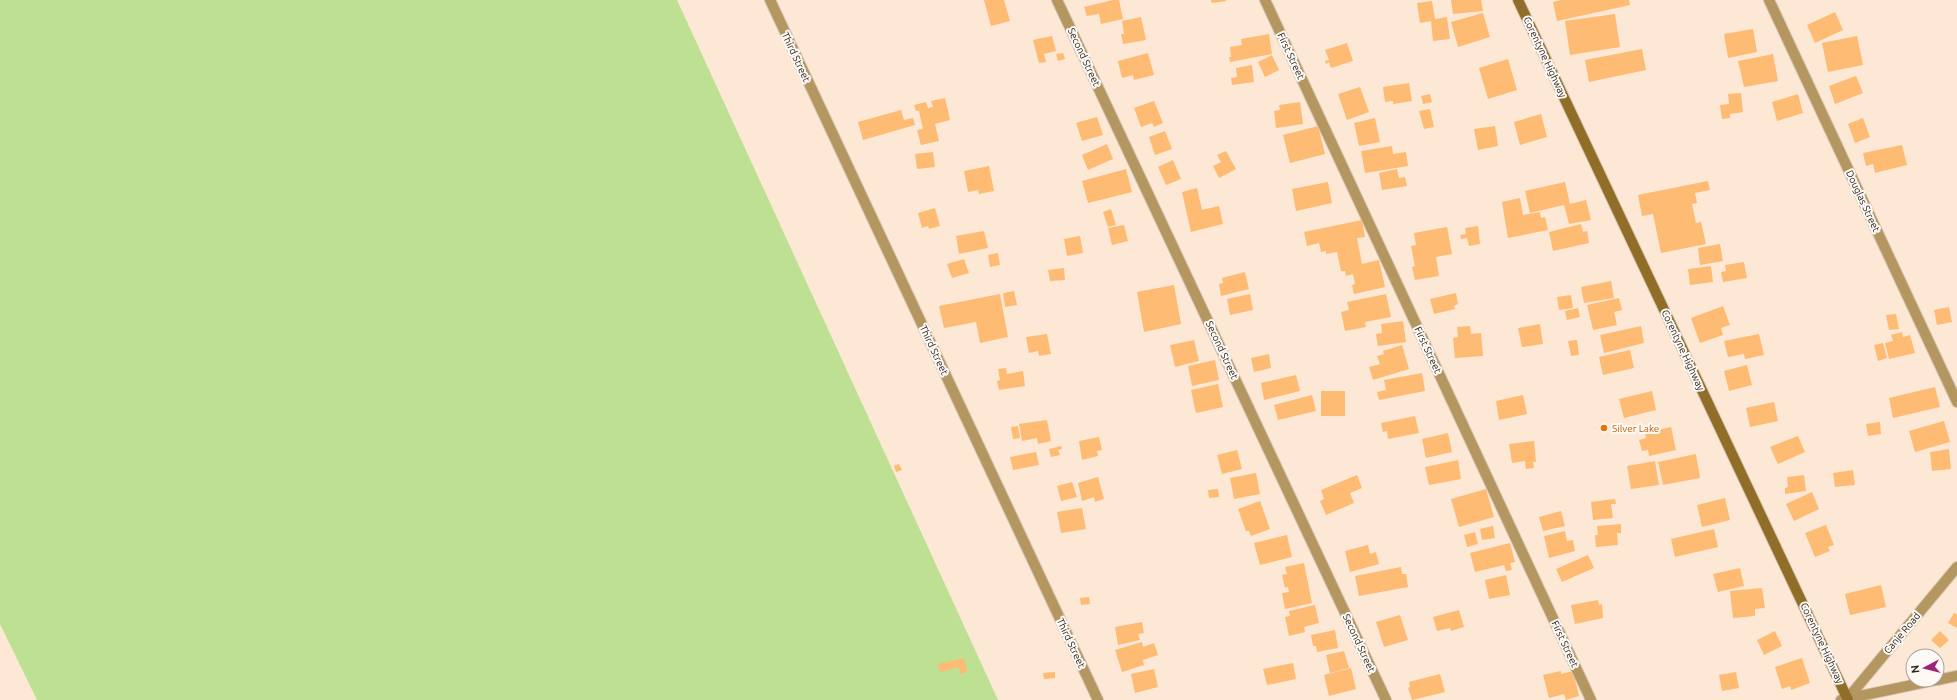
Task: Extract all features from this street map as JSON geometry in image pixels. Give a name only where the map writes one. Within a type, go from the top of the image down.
[{"type":"main road","name":"Corentyne Highway","points":[[1518,0],[1846,700]]},
{"type":"street","name":"Third Street","points":[[770,0],[1098,700]]},
{"type":"street","name":"Second Street","points":[[1057,0],[1386,700]]},
{"type":"street","name":"First Street","points":[[1265,0],[1591,700]]},
{"type":"street","name":"Douglas Street","points":[[1769,0],[1957,402]]},
{"type":"street","name":"Canje Road","points":[[1846,700],[1957,567]]},
{"type":"street","points":[[1945,678],[1957,676]]},
{"type":"street","points":[[1846,700],[1905,687]]},
{"type":"green space","points":[[0,0],[677,0],[998,700],[37,700],[0,624]]},
{"type":"building","points":[[984,0],[1004,0],[1010,21],[991,26]]},
{"type":"building","points":[[1119,0],[1123,19],[1101,24],[1099,14],[1087,16],[1084,7]]},
{"type":"building","points":[[1211,0],[1226,0],[1226,1],[1212,3]]},
{"type":"building","points":[[1451,0],[1481,0],[1483,11],[1453,14]]},
{"type":"building","points":[[1561,0],[1629,0],[1630,5],[1557,21],[1553,2]]},
{"type":"building","points":[[1432,1],[1435,19],[1447,17],[1450,39],[1433,41],[1431,21],[1420,23],[1417,3]]},
{"type":"building","points":[[1835,12],[1843,30],[1815,43],[1807,25]]},
{"type":"building","points":[[1483,13],[1490,37],[1458,47],[1451,22]]},
{"type":"building","points":[[1615,14],[1620,47],[1570,55],[1565,21]]},
{"type":"building","points":[[1141,17],[1146,40],[1123,44],[1121,34],[1124,34],[1122,21]]},
{"type":"building","points":[[1753,29],[1757,52],[1728,58],[1724,34]]},
{"type":"building","points":[[1269,34],[1272,54],[1230,62],[1230,47],[1242,45],[1241,39]]},
{"type":"building","points":[[1052,36],[1056,51],[1044,54],[1046,62],[1039,63],[1033,40]]},
{"type":"building","points":[[1857,36],[1863,65],[1828,72],[1822,43]]},
{"type":"building","points":[[1347,43],[1353,61],[1331,68],[1329,62],[1326,64],[1325,61],[1329,60],[1325,50]]},
{"type":"building","points":[[1642,49],[1646,70],[1589,82],[1585,60]]},
{"type":"building","points":[[1063,53],[1065,59],[1058,61],[1056,54]]},
{"type":"building","points":[[1148,53],[1154,75],[1134,80],[1133,75],[1122,78],[1118,61]]},
{"type":"building","points":[[1773,54],[1778,81],[1744,87],[1738,61]]},
{"type":"building","points":[[1272,55],[1279,70],[1265,77],[1258,62]]},
{"type":"building","points":[[1508,59],[1517,90],[1488,99],[1479,68]]},
{"type":"building","points":[[1252,65],[1254,82],[1232,85],[1231,78],[1237,77],[1236,68]]},
{"type":"building","points":[[1856,76],[1863,93],[1835,104],[1829,86]]},
{"type":"building","points":[[1409,83],[1412,101],[1393,104],[1393,101],[1385,102],[1383,87]]},
{"type":"building","points":[[1360,87],[1369,112],[1347,120],[1338,94]]},
{"type":"building","points":[[1741,93],[1743,112],[1730,114],[1730,118],[1722,119],[1720,105],[1729,104],[1728,94]]},
{"type":"building","points":[[1430,94],[1432,102],[1423,104],[1421,96]]},
{"type":"building","points":[[1798,94],[1803,113],[1777,121],[1772,102]]},
{"type":"building","points":[[945,98],[950,120],[935,124],[939,141],[921,145],[917,130],[923,129],[919,111],[916,111],[914,105],[926,102],[928,108],[933,107],[931,101]]},
{"type":"building","points":[[1154,101],[1163,123],[1154,127],[1152,123],[1141,127],[1134,108]]},
{"type":"building","points":[[1300,102],[1303,124],[1276,128],[1274,111],[1280,110],[1279,105]]},
{"type":"building","points":[[1430,109],[1434,127],[1424,129],[1419,111]]},
{"type":"building","points":[[901,110],[904,120],[913,118],[915,125],[863,140],[858,122]]},
{"type":"building","points":[[1541,114],[1547,137],[1520,145],[1514,122]]},
{"type":"building","points":[[1097,117],[1103,135],[1082,141],[1076,123]]},
{"type":"building","points":[[1375,118],[1380,142],[1359,146],[1354,123]]},
{"type":"building","points":[[1863,118],[1870,137],[1855,143],[1848,124]]},
{"type":"building","points":[[1318,126],[1325,154],[1290,163],[1283,135]]},
{"type":"building","points":[[1495,126],[1498,146],[1478,150],[1474,129]]},
{"type":"building","points":[[1165,131],[1172,149],[1155,155],[1149,137]]},
{"type":"building","points":[[1107,144],[1113,159],[1088,170],[1082,155]]},
{"type":"building","points":[[1902,145],[1907,165],[1875,173],[1873,164],[1866,166],[1863,153]]},
{"type":"building","points":[[1392,146],[1393,154],[1406,152],[1408,166],[1365,173],[1361,151]]},
{"type":"building","points":[[1226,151],[1236,169],[1219,178],[1213,166],[1221,162],[1217,155]]},
{"type":"building","points":[[933,152],[935,167],[917,169],[915,154]]},
{"type":"building","points":[[1173,160],[1181,179],[1166,185],[1158,167]]},
{"type":"building","points":[[989,166],[994,191],[979,194],[978,190],[968,192],[964,171]]},
{"type":"building","points":[[1126,169],[1132,192],[1088,203],[1082,181]]},
{"type":"building","points":[[1397,169],[1399,178],[1405,177],[1407,186],[1382,190],[1379,173]]},
{"type":"building","points":[[1708,181],[1710,190],[1695,193],[1697,203],[1692,204],[1696,223],[1701,222],[1706,244],[1661,253],[1653,214],[1642,216],[1638,195]]},
{"type":"building","points":[[1328,182],[1332,203],[1296,211],[1292,189]]},
{"type":"building","points":[[1565,182],[1570,204],[1586,200],[1591,220],[1569,224],[1564,205],[1530,213],[1525,191]]},
{"type":"building","points":[[1197,188],[1202,210],[1219,206],[1223,224],[1191,232],[1182,192]]},
{"type":"building","points":[[1520,198],[1523,215],[1540,212],[1541,218],[1545,217],[1548,230],[1508,238],[1502,202]]},
{"type":"building","points":[[935,208],[940,226],[929,229],[928,226],[922,228],[918,213]]},
{"type":"building","points":[[1111,209],[1116,225],[1108,227],[1103,212]]},
{"type":"building","points":[[1362,220],[1365,237],[1357,238],[1362,264],[1379,260],[1385,287],[1354,294],[1352,285],[1355,284],[1353,274],[1346,276],[1345,271],[1341,271],[1337,252],[1326,254],[1326,251],[1321,252],[1319,243],[1307,246],[1304,232]]},
{"type":"building","points":[[1581,224],[1583,232],[1587,231],[1589,243],[1553,251],[1549,232]]},
{"type":"building","points":[[1124,225],[1128,241],[1112,245],[1108,228]]},
{"type":"building","points":[[1478,226],[1480,244],[1469,246],[1467,238],[1461,239],[1460,235],[1466,234],[1465,228]]},
{"type":"building","points":[[1447,227],[1452,254],[1436,257],[1439,276],[1415,280],[1412,267],[1415,266],[1411,246],[1416,245],[1414,233]]},
{"type":"building","points":[[984,231],[988,248],[959,254],[956,236]]},
{"type":"building","points":[[1080,236],[1083,253],[1067,256],[1064,239]]},
{"type":"building","points":[[1720,244],[1723,261],[1700,265],[1698,248]]},
{"type":"building","points":[[998,253],[1000,265],[990,267],[988,255]]},
{"type":"building","points":[[964,259],[969,273],[952,278],[947,264]]},
{"type":"building","points":[[1744,262],[1747,278],[1723,282],[1721,272],[1726,271],[1725,265]]},
{"type":"building","points":[[1711,266],[1713,282],[1690,285],[1688,269]]},
{"type":"building","points":[[1064,268],[1065,280],[1050,281],[1048,270]]},
{"type":"building","points":[[1245,272],[1249,289],[1221,296],[1219,284],[1223,283],[1222,278]]},
{"type":"building","points":[[1611,281],[1614,298],[1584,303],[1581,287]]},
{"type":"building","points":[[1174,285],[1181,324],[1144,332],[1137,292]]},
{"type":"building","points":[[1014,291],[1017,305],[1005,307],[1003,293]]},
{"type":"building","points":[[1456,293],[1458,304],[1454,306],[1455,309],[1434,314],[1430,299]]},
{"type":"building","points":[[1000,294],[1008,337],[980,343],[976,322],[944,328],[939,306]]},
{"type":"building","points":[[1250,294],[1253,310],[1230,315],[1227,299]]},
{"type":"building","points":[[1386,294],[1391,317],[1365,322],[1366,327],[1345,331],[1341,312],[1349,310],[1347,302]]},
{"type":"building","points":[[1571,295],[1573,308],[1559,310],[1557,297]]},
{"type":"building","points":[[1619,298],[1622,310],[1614,312],[1617,325],[1593,330],[1587,305]]},
{"type":"building","points":[[1723,306],[1730,325],[1721,328],[1723,335],[1700,343],[1691,318]]},
{"type":"building","points":[[1949,307],[1952,322],[1937,325],[1934,310]]},
{"type":"building","points":[[1578,308],[1580,317],[1567,320],[1565,311]]},
{"type":"building","points":[[1896,314],[1899,329],[1889,330],[1886,315]]},
{"type":"building","points":[[1403,321],[1406,342],[1378,346],[1376,334],[1382,333],[1381,324]]},
{"type":"building","points":[[1540,324],[1543,344],[1522,347],[1518,328]]},
{"type":"building","points":[[1470,326],[1471,334],[1481,333],[1483,356],[1455,358],[1453,338],[1458,337],[1457,327]]},
{"type":"building","points":[[1641,326],[1644,343],[1604,353],[1600,335]]},
{"type":"building","points":[[1902,332],[1903,337],[1910,335],[1915,353],[1889,359],[1885,343],[1893,341],[1891,335]]},
{"type":"building","points":[[1047,334],[1051,354],[1039,356],[1038,351],[1029,353],[1026,337]]},
{"type":"building","points":[[1759,334],[1764,355],[1745,359],[1744,354],[1728,357],[1724,341]]},
{"type":"building","points":[[1194,340],[1199,361],[1175,367],[1170,345]]},
{"type":"building","points":[[1577,340],[1579,355],[1571,356],[1568,341]]},
{"type":"building","points":[[1883,343],[1887,358],[1878,361],[1874,345]]},
{"type":"building","points":[[1402,345],[1409,369],[1373,380],[1369,367],[1380,364],[1377,356],[1384,354],[1383,351]]},
{"type":"building","points":[[1630,350],[1634,368],[1603,375],[1599,357]]},
{"type":"building","points":[[1269,354],[1271,368],[1254,372],[1251,358]]},
{"type":"building","points":[[1215,360],[1219,380],[1192,386],[1188,366]]},
{"type":"building","points":[[1747,365],[1752,385],[1729,391],[1724,371]]},
{"type":"building","points":[[1006,368],[1007,374],[1023,371],[1025,386],[999,390],[997,381],[1000,380],[998,369]]},
{"type":"building","points":[[1422,373],[1425,391],[1379,400],[1377,392],[1386,390],[1384,380]]},
{"type":"building","points":[[1296,375],[1300,391],[1264,400],[1261,383]]},
{"type":"building","points":[[1218,384],[1223,407],[1196,413],[1191,390]]},
{"type":"building","points":[[1935,387],[1940,407],[1893,418],[1889,398]]},
{"type":"building","points":[[1321,391],[1345,391],[1345,416],[1321,416]]},
{"type":"building","points":[[1652,391],[1656,410],[1624,418],[1619,399]]},
{"type":"building","points":[[1312,395],[1316,411],[1278,420],[1274,405]]},
{"type":"building","points":[[1523,395],[1527,414],[1499,420],[1496,401]]},
{"type":"building","points":[[1774,402],[1778,421],[1750,427],[1746,408]]},
{"type":"building","points":[[1415,416],[1419,433],[1388,439],[1387,431],[1383,432],[1381,423]]},
{"type":"building","points":[[1047,420],[1051,441],[1038,444],[1037,438],[1022,441],[1019,424]]},
{"type":"building","points":[[1944,421],[1950,442],[1915,452],[1909,431]]},
{"type":"building","points":[[1880,422],[1881,434],[1868,436],[1866,424]]},
{"type":"building","points":[[1018,426],[1020,438],[1013,439],[1011,427]]},
{"type":"building","points":[[1671,427],[1676,450],[1649,456],[1648,450],[1642,451],[1639,440],[1646,438],[1645,433]]},
{"type":"building","points":[[1448,433],[1452,452],[1426,458],[1422,439]]},
{"type":"building","points":[[1798,436],[1805,452],[1778,464],[1770,447]]},
{"type":"building","points":[[1099,437],[1102,450],[1097,451],[1098,456],[1082,460],[1079,441]]},
{"type":"building","points":[[1534,441],[1536,462],[1533,462],[1534,468],[1526,469],[1525,461],[1512,463],[1509,444]]},
{"type":"building","points":[[1061,446],[1062,449],[1058,450],[1060,455],[1051,457],[1049,449]]},
{"type":"building","points":[[1949,449],[1951,469],[1932,471],[1930,452]]},
{"type":"building","points":[[1237,450],[1242,469],[1222,474],[1217,455]]},
{"type":"building","points":[[1036,452],[1039,465],[1013,470],[1010,457]]},
{"type":"building","points":[[1696,454],[1700,478],[1663,485],[1658,462]]},
{"type":"building","points":[[1458,460],[1461,479],[1429,485],[1425,467]]},
{"type":"building","points":[[1655,461],[1659,485],[1631,489],[1627,466]]},
{"type":"building","points":[[899,464],[902,470],[896,472],[894,466]]},
{"type":"building","points":[[1853,470],[1855,485],[1835,487],[1833,473]]},
{"type":"building","points":[[1256,473],[1260,494],[1234,499],[1230,478]]},
{"type":"building","points":[[1357,475],[1362,488],[1350,493],[1354,503],[1326,515],[1320,501],[1324,499],[1321,490]]},
{"type":"building","points":[[1804,475],[1806,491],[1785,494],[1785,488],[1788,487],[1787,477]]},
{"type":"building","points":[[1098,477],[1104,499],[1095,502],[1094,497],[1082,501],[1078,483]]},
{"type":"building","points":[[1072,482],[1077,497],[1061,501],[1057,486]]},
{"type":"building","points":[[1218,489],[1219,497],[1209,498],[1208,490]]},
{"type":"building","points":[[1486,489],[1494,517],[1459,527],[1451,499]]},
{"type":"building","points":[[1812,492],[1819,509],[1794,521],[1786,504]]},
{"type":"building","points":[[1725,498],[1730,520],[1702,527],[1697,505]]},
{"type":"building","points":[[1615,499],[1616,504],[1611,504],[1613,518],[1593,520],[1591,502]]},
{"type":"building","points":[[1260,501],[1270,529],[1251,536],[1249,531],[1246,531],[1238,509]]},
{"type":"building","points":[[1082,508],[1086,529],[1061,533],[1057,512]]},
{"type":"building","points":[[1561,511],[1565,526],[1543,531],[1539,517]]},
{"type":"building","points":[[1621,524],[1621,533],[1617,533],[1618,545],[1596,547],[1595,535],[1598,535],[1597,526]]},
{"type":"building","points":[[1826,525],[1834,545],[1828,547],[1830,551],[1815,557],[1805,533]]},
{"type":"building","points":[[1493,526],[1495,538],[1482,540],[1480,529]]},
{"type":"building","points":[[1714,529],[1718,547],[1675,557],[1671,539]]},
{"type":"building","points":[[1565,531],[1567,541],[1573,540],[1575,551],[1549,558],[1544,536]]},
{"type":"building","points":[[1475,532],[1478,544],[1467,547],[1464,535]]},
{"type":"building","points":[[1287,535],[1292,557],[1260,565],[1254,543]]},
{"type":"building","points":[[1510,543],[1515,562],[1510,563],[1512,570],[1506,571],[1504,565],[1475,572],[1470,553]]},
{"type":"building","points":[[1368,545],[1370,554],[1376,552],[1379,564],[1350,572],[1345,551]]},
{"type":"building","points":[[1588,555],[1594,568],[1562,582],[1556,569]]},
{"type":"building","points":[[1304,563],[1312,603],[1285,609],[1282,593],[1289,592],[1288,587],[1285,588],[1282,575],[1287,574],[1285,567]]},
{"type":"building","points":[[1401,567],[1402,574],[1406,574],[1408,587],[1359,596],[1355,576]]},
{"type":"building","points":[[1740,568],[1744,586],[1718,592],[1713,574]]},
{"type":"building","points":[[1506,575],[1510,595],[1489,599],[1485,580]]},
{"type":"building","points":[[1881,585],[1886,607],[1850,615],[1845,594]]},
{"type":"building","points":[[1762,588],[1765,608],[1755,609],[1755,616],[1733,618],[1730,591]]},
{"type":"building","points":[[1089,597],[1090,604],[1081,605],[1080,598]]},
{"type":"building","points":[[1598,600],[1599,605],[1602,604],[1603,618],[1575,624],[1571,605]]},
{"type":"building","points":[[1315,605],[1319,623],[1304,627],[1305,632],[1289,636],[1285,617],[1290,616],[1289,611]]},
{"type":"building","points":[[1459,610],[1464,627],[1451,631],[1450,628],[1437,631],[1433,617]]},
{"type":"building","points":[[1954,613],[1957,614],[1957,628],[1948,623]]},
{"type":"building","points":[[1400,615],[1408,640],[1384,647],[1376,622]]},
{"type":"building","points":[[1142,622],[1144,633],[1138,634],[1140,640],[1118,645],[1115,627]]},
{"type":"building","points":[[1335,630],[1338,648],[1317,652],[1316,646],[1313,646],[1311,635]]},
{"type":"building","points":[[1775,631],[1782,646],[1764,655],[1757,640]]},
{"type":"building","points":[[1940,631],[1949,640],[1940,648],[1931,640]]},
{"type":"building","points":[[1142,642],[1143,647],[1154,643],[1158,655],[1143,660],[1144,665],[1122,672],[1115,650]]},
{"type":"building","points":[[1344,651],[1349,668],[1330,673],[1326,655]]},
{"type":"building","points":[[964,658],[967,672],[960,674],[959,667],[940,672],[938,664]]},
{"type":"building","points":[[1802,658],[1810,683],[1791,690],[1790,686],[1782,689],[1775,667]]},
{"type":"building","points":[[1293,663],[1296,679],[1267,685],[1263,669]]},
{"type":"building","points":[[1351,668],[1356,689],[1329,696],[1324,675]]},
{"type":"building","points":[[1154,669],[1158,687],[1135,693],[1131,674]]},
{"type":"building","points":[[1561,671],[1561,674],[1573,671],[1579,696],[1566,700],[1564,694],[1549,698],[1543,675]]},
{"type":"building","points":[[1055,672],[1055,678],[1044,679],[1043,673]]},
{"type":"building","points":[[1736,672],[1739,688],[1722,691],[1719,675]]},
{"type":"building","points":[[1440,674],[1445,692],[1412,700],[1408,688],[1410,687],[1409,682]]},
{"type":"place","name":"Silver Lake","points":[[1604,428]]}]
